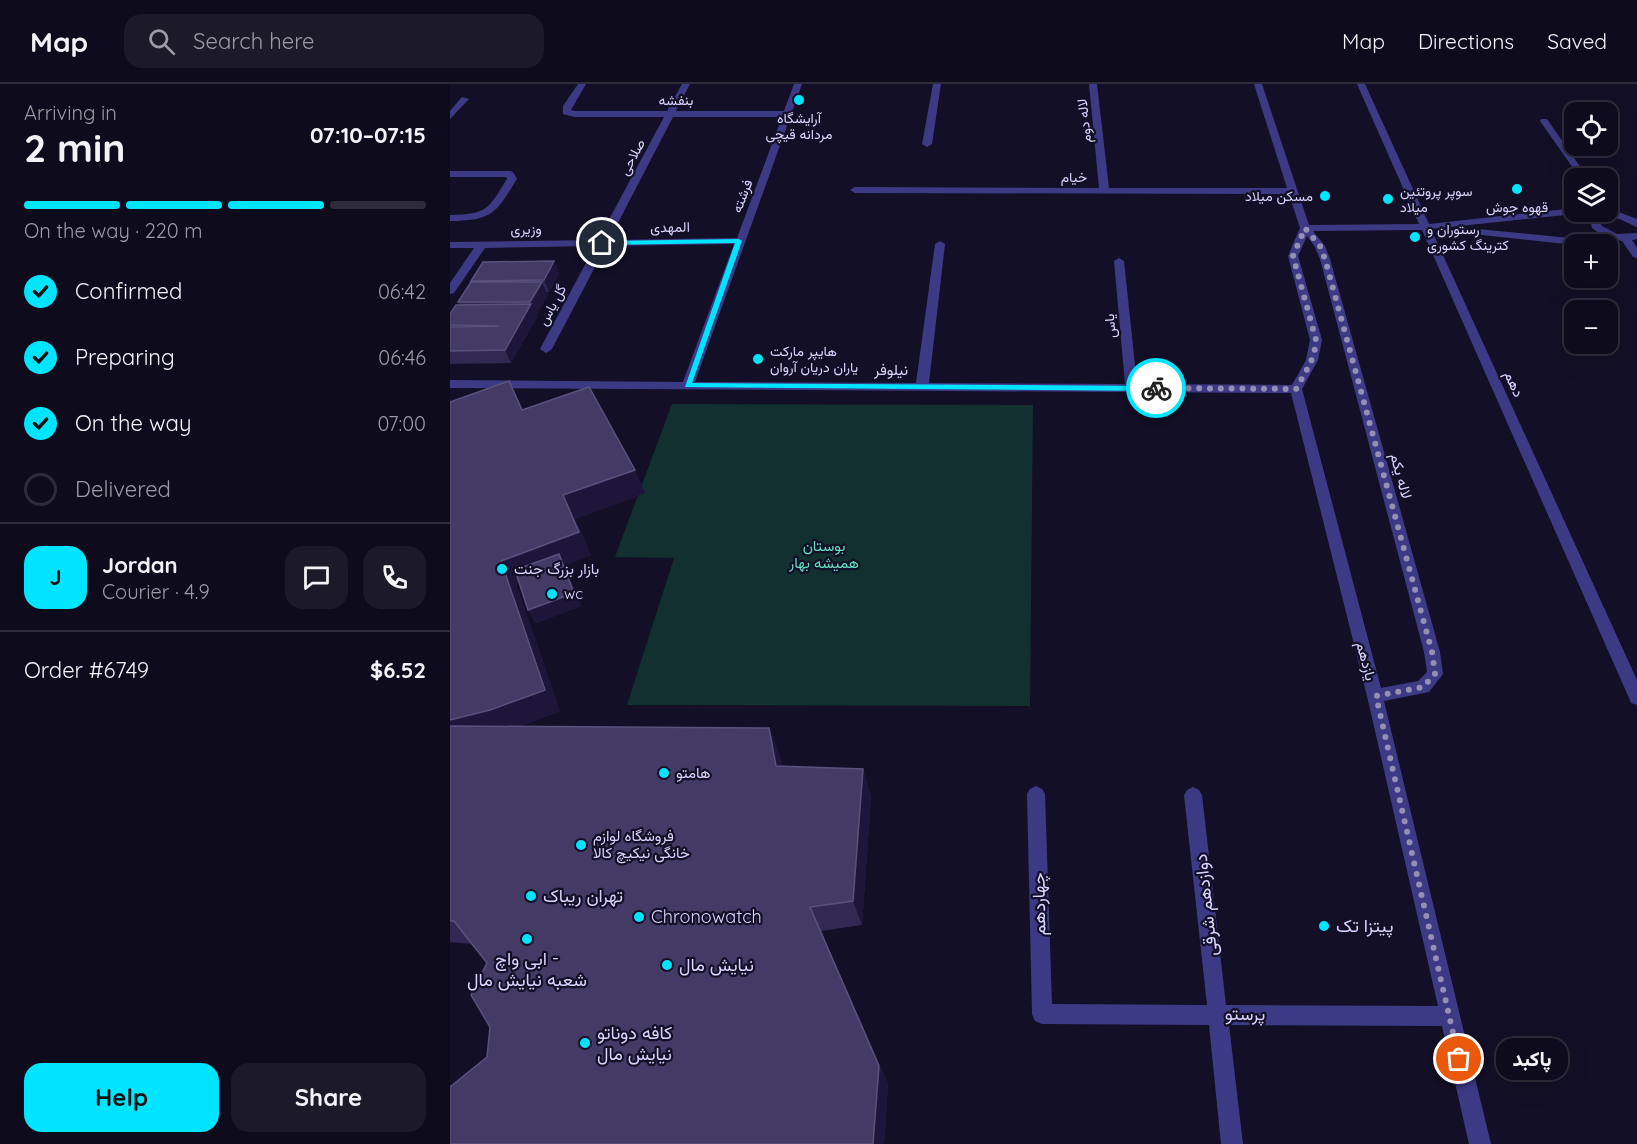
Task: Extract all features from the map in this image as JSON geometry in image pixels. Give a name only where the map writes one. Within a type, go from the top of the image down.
[{"type":"street","name":"بنفشه","points":[[582,84],[567,106],[566,112],[670,115],[787,114]]},
{"type":"street","name":"صلاحی","points":[[602,243],[686,84]]},
{"type":"street","name":"فرشته","points":[[688,385],[798,84]]},
{"type":"street","points":[[927,144],[937,84]]},
{"type":"street","name":"لاله دوم","points":[[1094,84],[1104,191]]},
{"type":"street","name":"لاله یکم","points":[[1258,84],[1305,228],[1320,246],[1325,259],[1432,652],[1435,674],[1423,687],[1376,696]]},
{"type":"street","name":"دهم","points":[[1361,84],[1637,698]]},
{"type":"street","points":[[450,116],[465,99]]},
{"type":"street","points":[[1544,121],[1577,168]]},
{"type":"street","points":[[450,174],[510,174],[512,179],[485,215],[450,218]]},
{"type":"street","name":"خیام","points":[[855,190],[1293,191]]},
{"type":"street","points":[[1618,211],[1637,211]]},
{"type":"street","points":[[1296,389],[1314,359],[1316,340],[1293,256],[1305,228],[1425,227],[1564,212]]},
{"type":"street","points":[[1618,214],[1637,224]]},
{"type":"street","points":[[1595,222],[1597,228],[1609,235],[1625,238],[1637,236]]},
{"type":"street","points":[[1425,227],[1564,241]]},
{"type":"street","points":[[1625,238],[1635,250]]},
{"type":"street","name":"المهدی","points":[[602,243],[739,241]]},
{"type":"street","name":"وزیری","points":[[450,245],[602,243]]},
{"type":"street","name":"گل یاس","points":[[546,349],[602,243]]},
{"type":"street","points":[[922,387],[940,243]]},
{"type":"street","points":[[450,291],[482,244]]},
{"type":"street","points":[[1618,247],[1635,250]]},
{"type":"street","name":"یاس","points":[[1119,261],[1131,388]]},
{"type":"street","name":"نیلوفر","points":[[450,384],[1296,389]]},
{"type":"street","name":"یازدهم","points":[[1296,389],[1376,696],[1480,1144]]},
{"type":"street","name":"چهاردهم","points":[[1036,794],[1042,1014]]},
{"type":"street","name":"دوازدهم شرقی","points":[[1193,795],[1232,1144]]},
{"type":"street","name":"پرستو","points":[[1042,1014],[1449,1016]]},
{"type":"green space","name":"بوستان همیشه بهار","points":[[672,404],[1033,405],[1030,706],[627,705],[674,558],[615,557]]},
{"type":"building","points":[[554,261],[544,280],[471,281],[483,262]]},
{"type":"building","points":[[471,282],[542,282],[530,302],[458,302]]},
{"type":"building","points":[[531,304],[505,350],[450,351],[450,327],[499,326],[450,325],[450,314],[456,305]]},
{"type":"building","name":"بازار بزرگ جنت","points":[[509,381],[522,410],[589,387],[635,470],[563,495],[579,532],[501,561],[545,690],[490,710],[450,720],[450,402]]},
{"type":"building","name":"wc","points":[[559,554],[574,593],[528,610],[515,570]]},
{"type":"building","name":"نیایش مال","points":[[450,726],[769,728],[776,766],[863,769],[853,901],[810,907],[879,1066],[873,1144],[450,1144],[450,1087],[487,1057],[490,1027],[471,995],[487,963],[454,921],[450,921]]},
{"type":"way so far","points":[[1156,388],[1296,389],[1314,359],[1316,340],[1293,256],[1305,228],[1323,252],[1432,652],[1435,674],[1423,687],[1376,696],[1459,1059]]},
{"type":"place","name":"آرایشگاه مردانه قیچی","points":[[799,100]]},
{"type":"place","name":"قهوه جوش","points":[[1517,189]]},
{"type":"place","name":"مسکن میلاد","points":[[1325,196]]},
{"type":"place","name":"سوپر پروتئین میلاد","points":[[1388,199]]},
{"type":"place","name":"رستوران و کترینگ کشوری","points":[[1415,237]]},
{"type":"place","name":"هایپر مارکت یاران دریان آروان","points":[[758,359]]},
{"type":"place","name":"بازار بزرگ جنت","points":[[502,569]]},
{"type":"place","name":"wc","points":[[552,594]]},
{"type":"place","name":"هامتو","points":[[664,773]]},
{"type":"place","name":"فروشگاه لوازم خانگی نیکیچ کالا","points":[[581,845]]},
{"type":"place","name":"تهران ریباک","points":[[531,896]]},
{"type":"place","name":"Chronowatch","points":[[639,917]]},
{"type":"place","name":"پیتزا تک","points":[[1324,926]]},
{"type":"place","name":"ابی واچ - شعبه نیایش مال","points":[[527,939]]},
{"type":"place","name":"نیایش مال","points":[[667,965]]},
{"type":"place","name":"کافه دوناتو نیایش مال","points":[[585,1043]]},
{"type":"place","name":"پاکبد","points":[[1459,1059]]},
{"type":"route","points":[[602,243],[739,241],[688,385],[1156,388]]}]
